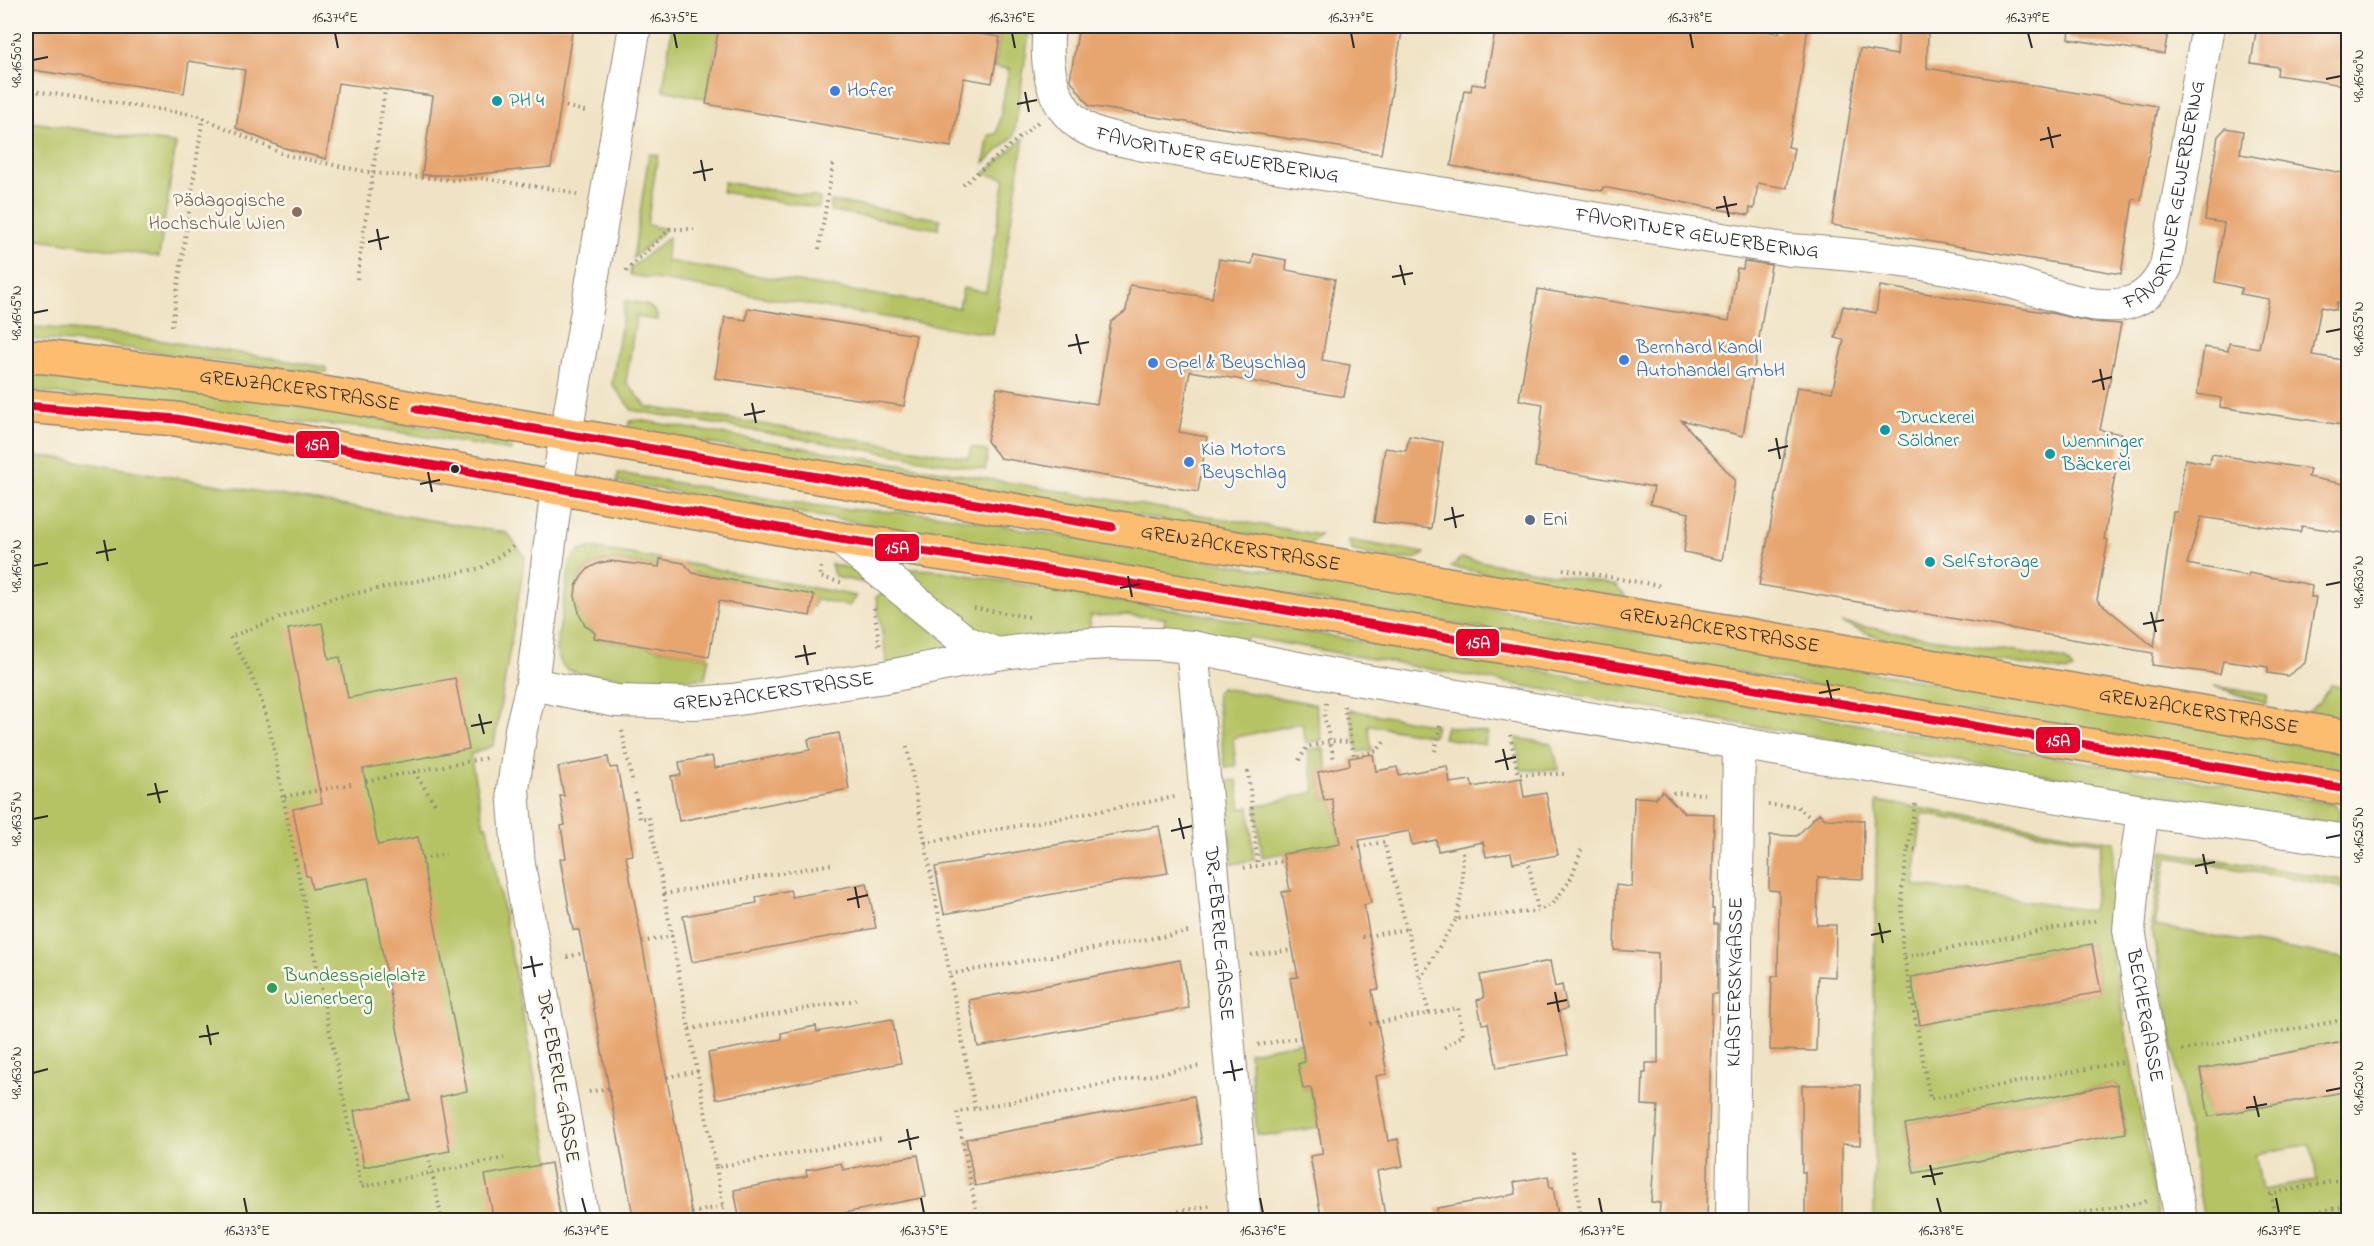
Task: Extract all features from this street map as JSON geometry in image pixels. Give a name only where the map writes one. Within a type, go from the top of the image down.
[{"type":"main road","name":"GRENZACKERSTRASSE","points":[[26,356],[299,389],[2349,737]]},
{"type":"main road","points":[[26,406],[176,419],[832,537],[1025,566],[2349,789]]},
{"type":"street","points":[[532,684],[557,488],[635,26]]},
{"type":"street","name":"FAVORITNER GEWERBERING","points":[[1049,26],[1047,57],[1049,74],[1061,103],[1083,126],[1144,145],[1790,250],[1856,254],[1987,275],[2077,301],[2111,305],[2128,303],[2144,296],[2158,284],[2166,267],[2208,26]]},
{"type":"street","points":[[832,537],[966,642],[997,654]]},
{"type":"street","name":"GRENZACKERSTRASSE","points":[[532,684],[616,701],[694,703],[732,700],[885,677],[997,654],[1056,646],[1110,643],[1192,647],[1343,677],[1738,744],[2143,811],[2348,841]]},
{"type":"street","name":"DR.-EBERLE-GASSE","points":[[1192,647],[1244,1210]]},
{"type":"street","name":"DR.-EBERLE-GASSE","points":[[532,684],[521,729],[513,790],[519,866],[583,1221]]},
{"type":"street","name":"KLASTERSKYGASSE","points":[[1732,1221],[1738,744]]},
{"type":"street","name":"BECHERGASSE","points":[[2143,811],[2129,930],[2178,1208]]},
{"type":"path","points":[[26,90],[202,117],[285,155],[373,173],[452,180],[490,179],[566,191],[605,207]]},
{"type":"path","points":[[357,279],[386,90]]},
{"type":"path","points":[[963,185],[1061,103]]},
{"type":"path","points":[[172,326],[202,117]]},
{"type":"path","points":[[819,249],[833,164]]},
{"type":"path","points":[[626,276],[627,269],[670,229],[694,229]]},
{"type":"path","points":[[832,537],[820,577],[850,585]]},
{"type":"path","points":[[504,1158],[361,1187],[268,717],[246,662],[230,637],[332,598],[481,568],[516,545]]},
{"type":"path","points":[[873,601],[885,677]]},
{"type":"path","points":[[962,606],[1032,617]]},
{"type":"path","points":[[1326,703],[1324,714],[1334,759]]},
{"type":"path","points":[[1344,706],[1354,756],[1377,751],[1384,742]]},
{"type":"path","points":[[1435,751],[1441,722]]},
{"type":"path","points":[[622,731],[633,784]]},
{"type":"path","points":[[1510,734],[1518,774],[1565,774]]},
{"type":"path","points":[[1299,760],[1307,747],[1330,741],[1351,742]]},
{"type":"path","points":[[907,747],[975,1108]]},
{"type":"path","points":[[366,781],[518,752]]},
{"type":"path","points":[[1248,771],[1258,866]]},
{"type":"path","points":[[414,772],[437,807]]},
{"type":"path","points":[[1919,774],[1902,888],[1902,945],[1930,1099],[2349,1019]]},
{"type":"path","points":[[283,797],[351,784]]},
{"type":"path","points":[[925,843],[1205,790]]},
{"type":"path","points":[[635,793],[640,819],[649,816],[726,1221]]},
{"type":"path","points":[[1669,798],[1674,793],[1797,806],[1813,820]]},
{"type":"path","points":[[1353,848],[1384,842],[1429,1013]]},
{"type":"path","points":[[1456,919],[1538,911],[1552,904],[1563,893],[1570,881],[1582,848]]},
{"type":"path","points":[[1908,848],[1918,850]]},
{"type":"path","points":[[1420,979],[1456,919],[1462,889],[1463,851]]},
{"type":"path","points":[[422,859],[446,854]]},
{"type":"path","points":[[1213,874],[1284,861]]},
{"type":"path","points":[[664,894],[832,864]]},
{"type":"path","points":[[1529,865],[1538,911]]},
{"type":"path","points":[[1905,957],[2130,915]]},
{"type":"path","points":[[950,974],[1218,927]]},
{"type":"path","points":[[1362,938],[1407,929]]},
{"type":"path","points":[[642,942],[672,936]]},
{"type":"path","points":[[1221,958],[1292,950]]},
{"type":"path","points":[[689,1029],[856,1000]]},
{"type":"path","points":[[1370,1024],[1458,1008],[1463,1035],[1442,1049]]},
{"type":"path","points":[[978,1221],[957,1112],[1230,1056],[1302,1037]]},
{"type":"path","points":[[667,1077],[698,1071]]},
{"type":"path","points":[[716,1167],[882,1138]]},
{"type":"path","points":[[1572,1150],[1581,1221]]},
{"type":"path","points":[[428,1155],[442,1221]]},
{"type":"path","points":[[2275,1219],[2271,1194],[2349,1178]]},
{"type":"path","points":[[692,1213],[723,1206]]},
{"type":"path","points":[[2268,1221],[2349,1206]]},
{"type":"path","points":[[2044,1221],[2178,1208]]},
{"type":"path","points":[[1131,1221],[1244,1210]]},
{"type":"green space","points":[[672,26],[719,26],[707,99],[663,90]]},
{"type":"green space","points":[[931,26],[1030,26],[1014,136],[984,163],[989,135],[997,134],[1009,69],[995,67],[1000,37]]},
{"type":"green space","points":[[26,121],[176,144],[159,257],[26,237]]},
{"type":"green space","points":[[1024,138],[993,335],[630,275],[631,268],[669,237],[666,261],[959,308],[963,288],[986,292],[1005,178],[984,174]]},
{"type":"green space","points":[[649,154],[658,155],[647,225],[666,229],[633,258]]},
{"type":"green space","points":[[724,182],[820,198],[819,208],[722,192]]},
{"type":"green space","points":[[831,201],[940,219],[938,229],[830,211]]},
{"type":"green space","points":[[625,301],[650,307],[654,310],[658,320],[636,317],[626,382],[647,407],[969,458],[971,447],[988,452],[985,470],[632,410],[612,384]]},
{"type":"green space","points":[[26,326],[127,335],[325,367],[327,372],[252,365],[101,345],[26,339]]},
{"type":"green space","points":[[26,372],[201,389],[512,442],[511,451],[380,429],[240,417],[26,390]]},
{"type":"green space","points":[[639,420],[1320,535],[1310,545],[628,430],[629,421]]},
{"type":"green space","name":"Bundesspielplatz Wienerberg","points":[[26,456],[52,457],[507,533],[525,557],[494,745],[470,755],[484,826],[487,826],[551,1163],[494,1220],[26,1220]]},
{"type":"green space","points":[[618,473],[790,502],[844,509],[934,514],[2348,753],[2348,775],[617,482]]},
{"type":"green space","points":[[1348,540],[1425,553],[1411,559],[1380,557],[1353,551]]},
{"type":"green space","points":[[590,548],[660,559],[659,567],[623,561],[602,562],[590,567],[582,574],[575,594],[576,605],[580,616],[595,633],[595,638],[709,657],[705,679],[623,679],[579,673],[568,670],[562,665],[556,651],[570,563],[578,552]]},
{"type":"green space","points":[[1461,558],[1615,585],[1627,599],[1451,567]]},
{"type":"green space","points":[[684,563],[856,596],[849,606],[816,599],[813,607],[788,605],[775,590],[765,586],[687,572]]},
{"type":"green space","points":[[831,564],[856,570],[872,582],[870,584],[840,578],[834,575]]},
{"type":"green space","points":[[910,569],[937,570],[2335,804],[2340,812],[2338,821],[2328,823],[1688,715],[1248,637],[1240,645],[1163,634],[1165,618],[1124,615],[1090,616],[1090,632],[998,641],[983,638],[906,573]]},
{"type":"green space","points":[[884,592],[955,648],[887,663],[876,597]]},
{"type":"green space","points":[[1841,623],[2065,660],[2073,670],[2067,672],[1891,642]]},
{"type":"green space","points":[[2347,682],[2348,718],[2308,712],[2320,701],[2332,684],[2344,688]]},
{"type":"green space","points":[[2214,686],[2268,695],[2266,704]]},
{"type":"green space","points":[[1221,688],[1315,704],[1322,740],[1306,743],[1302,723],[1233,738],[1236,766],[1225,767],[1216,692]]},
{"type":"green space","points":[[1350,710],[1436,725],[1433,736],[1368,725],[1372,750],[1358,752]]},
{"type":"green space","points":[[1446,726],[1488,733],[1484,745],[1443,738]]},
{"type":"green space","points":[[1516,738],[1552,744],[1559,770],[1521,770]]},
{"type":"green space","points":[[1323,747],[1328,770],[1318,772],[1324,800],[1332,799],[1340,844],[1262,857],[1256,806],[1315,792],[1308,750]]},
{"type":"green space","points":[[1237,780],[1241,809],[1249,807],[1254,860],[1232,864],[1225,787],[1229,781]]},
{"type":"green space","points":[[1877,801],[2115,842],[2108,931],[2159,1220],[1874,1220]],"holes":[[[1922,814],[2102,843],[2092,911],[1913,885]],[[2092,944],[2101,992],[1920,1025],[1912,977]],[[2117,1084],[2126,1132],[1914,1173],[1905,1124]]]},
{"type":"green space","points":[[2163,851],[2348,881],[2348,888],[2167,857],[2155,926],[2348,959],[2348,1041],[2200,1069],[2209,1117],[2348,1091],[2348,1220],[2204,1220],[2151,924]],"holes":[[[2311,1144],[2317,1180],[2262,1190],[2255,1154]]]},
{"type":"green space","points":[[1302,1042],[1306,1062],[1303,1089],[1311,1088],[1318,1127],[1268,1136],[1257,1134],[1249,1052]]},
{"type":"building","name":"PH 4","points":[[26,26],[573,26],[551,167],[468,175],[422,175],[433,96],[338,83],[326,159],[281,147],[236,128],[245,70],[189,61],[184,93],[26,69]]},
{"type":"building","name":"Hofer","points":[[719,26],[931,26],[1000,37],[992,83],[964,78],[951,147],[706,104]]},
{"type":"building","points":[[1079,26],[1403,26],[1381,154],[1089,106],[1070,79]]},
{"type":"building","points":[[1496,26],[1732,26],[1779,33],[1780,26],[1808,26],[1800,86],[1788,147],[1794,148],[1787,188],[1758,183],[1754,209],[1750,208],[1749,215],[1603,187],[1602,191],[1451,166],[1464,90],[1471,91],[1472,84],[1485,86]]},
{"type":"building","points":[[1899,26],[1928,26],[1927,68],[2157,106],[2141,200],[2133,199],[2121,274],[1832,225],[1860,49],[1897,55]]},
{"type":"building","points":[[2070,26],[2169,26],[2164,54],[2069,39]]},
{"type":"building","points":[[2257,26],[2349,26],[2349,86],[2277,75],[2278,67],[2251,63]]},
{"type":"building","points":[[2226,128],[2243,131],[2240,154],[2349,174],[2349,304],[2337,302],[2336,310],[2321,307],[2312,355],[2349,361],[2349,426],[2220,407],[2221,398],[2197,394],[2204,347],[2228,351],[2229,343],[2259,348],[2269,299],[2240,294],[2242,288],[2215,282],[2224,223],[2205,220],[2218,136]]},
{"type":"building","points":[[1254,254],[1287,260],[1286,270],[1335,279],[1322,360],[1350,365],[1344,397],[1190,371],[1179,432],[1207,437],[1198,492],[1000,458],[987,441],[997,388],[1097,404],[1111,322],[1126,311],[1130,285],[1212,298],[1219,259],[1252,264]]},
{"type":"building","points":[[1744,261],[1771,265],[1743,436],[1681,420],[1735,480],[1722,560],[1684,552],[1689,513],[1650,504],[1654,487],[1535,467],[1543,404],[1519,400],[1538,289],[1729,321],[1737,268],[1743,269]]},
{"type":"building","points":[[1880,286],[2051,313],[2092,322],[2121,324],[2100,430],[2122,434],[2104,539],[2108,540],[2097,600],[2154,647],[2173,512],[2177,512],[2185,459],[2209,464],[2212,454],[2310,469],[2308,477],[2349,485],[2349,533],[2302,526],[2300,532],[2201,517],[2187,564],[2312,585],[2311,597],[2316,597],[2305,663],[2287,676],[2268,673],[2268,667],[2223,661],[2220,674],[2152,665],[2153,653],[1759,585],[1797,387],[1832,392],[1844,340],[1835,338],[1843,306],[1876,313]]},
{"type":"building","points":[[748,308],[916,335],[904,406],[715,378],[725,317],[746,320]]},
{"type":"building","points":[[1409,436],[1443,442],[1431,529],[1374,522],[1385,448],[1406,451]]},
{"type":"building","points":[[660,559],[684,563],[693,573],[814,595],[810,616],[719,601],[709,657],[594,638],[595,633],[585,625],[580,616],[575,597],[576,586],[582,576],[589,568],[599,563],[610,561],[659,567]]},
{"type":"building","points":[[322,623],[329,659],[340,657],[348,698],[455,678],[469,749],[363,769],[378,845],[418,837],[467,1091],[440,1097],[450,1151],[364,1167],[354,1111],[411,1100],[368,878],[312,889],[309,876],[306,876],[293,809],[322,803],[288,629]]},
{"type":"building","points":[[839,733],[849,789],[679,821],[671,776],[681,775],[679,762],[712,756],[715,768],[810,750],[808,739]]},
{"type":"building","points":[[1373,754],[1376,771],[1397,767],[1399,775],[1447,766],[1450,783],[1471,780],[1473,787],[1521,778],[1524,797],[1546,793],[1558,855],[1513,863],[1511,853],[1486,857],[1483,842],[1438,851],[1436,840],[1412,845],[1409,831],[1359,840],[1371,903],[1364,905],[1379,989],[1372,990],[1387,1074],[1376,1076],[1388,1141],[1398,1139],[1403,1166],[1377,1171],[1386,1221],[1322,1221],[1310,1156],[1323,1154],[1311,1088],[1303,1089],[1298,1064],[1305,1062],[1290,978],[1298,977],[1282,892],[1290,891],[1283,854],[1340,844],[1332,799],[1324,800],[1318,772],[1350,765],[1349,758]]},
{"type":"building","points":[[608,757],[610,768],[617,767],[626,813],[633,855],[626,856],[693,1221],[634,1221],[579,930],[573,930],[560,859],[566,858],[561,826],[565,825],[560,796],[564,796],[558,767]]},
{"type":"building","points":[[1662,791],[1684,813],[1714,814],[1712,909],[1714,909],[1714,924],[1718,924],[1717,994],[1712,994],[1707,1221],[1659,1220],[1660,1203],[1651,1202],[1658,1106],[1642,1105],[1643,1073],[1646,1073],[1646,1063],[1658,1063],[1658,953],[1614,950],[1616,885],[1632,887],[1634,797],[1656,798]]},
{"type":"building","points":[[1819,813],[1825,819],[1864,820],[1863,879],[1818,877],[1817,925],[1836,925],[1835,977],[1818,976],[1816,1051],[1770,1050],[1772,976],[1778,976],[1779,891],[1769,890],[1770,835],[1797,836]]},
{"type":"building","points":[[1159,826],[1168,873],[944,914],[935,867]]},
{"type":"building","points":[[867,883],[876,928],[692,962],[683,916],[757,903],[756,897],[790,890],[792,897]]},
{"type":"building","points":[[2092,944],[2101,992],[1920,1025],[1911,977]]},
{"type":"building","points":[[1180,960],[1189,1008],[978,1047],[969,1000]]},
{"type":"building","points":[[1550,961],[1555,987],[1562,985],[1567,1009],[1559,1011],[1568,1055],[1497,1068],[1488,1023],[1482,1024],[1477,1000],[1484,998],[1480,975]]},
{"type":"building","points":[[892,1019],[901,1063],[716,1099],[708,1053],[782,1039],[781,1033],[816,1026],[817,1032]]},
{"type":"building","points":[[2349,1041],[2349,1091],[2209,1117],[2200,1069]]},
{"type":"building","points":[[2117,1084],[2126,1133],[1914,1173],[1905,1124]]},
{"type":"building","points":[[1802,1085],[1860,1085],[1860,1145],[1842,1144],[1842,1221],[1805,1221],[1805,1172],[1802,1172]]},
{"type":"building","points":[[1194,1096],[1202,1144],[975,1186],[966,1139]]},
{"type":"building","points":[[918,1155],[926,1197],[803,1221],[740,1221],[734,1190],[807,1176],[806,1170],[841,1163],[843,1170]]},
{"type":"building","points":[[551,1163],[561,1221],[494,1221],[485,1175]]},
{"type":"building","points":[[1548,1176],[1550,1188],[1553,1187],[1559,1221],[1438,1221],[1437,1208],[1516,1194],[1514,1182]]},
{"type":"transit line","name":"15A","points":[[26,406],[176,419],[840,539],[1025,566],[2348,789]]},
{"type":"transit line","name":"15A","points":[[417,409],[1112,527]]},
{"type":"place","name":"Hofer","points":[[835,91]]},
{"type":"place","name":"PH 4","points":[[497,101]]},
{"type":"place","name":"Pädagogische Hochschule Wien","points":[[297,212]]},
{"type":"place","name":"Bernhard Kandl Autohandel GmbH","points":[[1624,360]]},
{"type":"place","name":"Opel & Beyschlag","points":[[1153,363]]},
{"type":"place","name":"Druckerei Söldner","points":[[1885,430]]},
{"type":"place","name":"Wenninger Bäckerei","points":[[2050,454]]},
{"type":"place","name":"Kia Motors Beyschlag","points":[[1189,462]]},
{"type":"place","name":"Eni","points":[[1530,520]]},
{"type":"place","name":"Selfstorage","points":[[1930,562]]},
{"type":"place","name":"Bundesspielplatz Wienerberg","points":[[272,988]]}]
